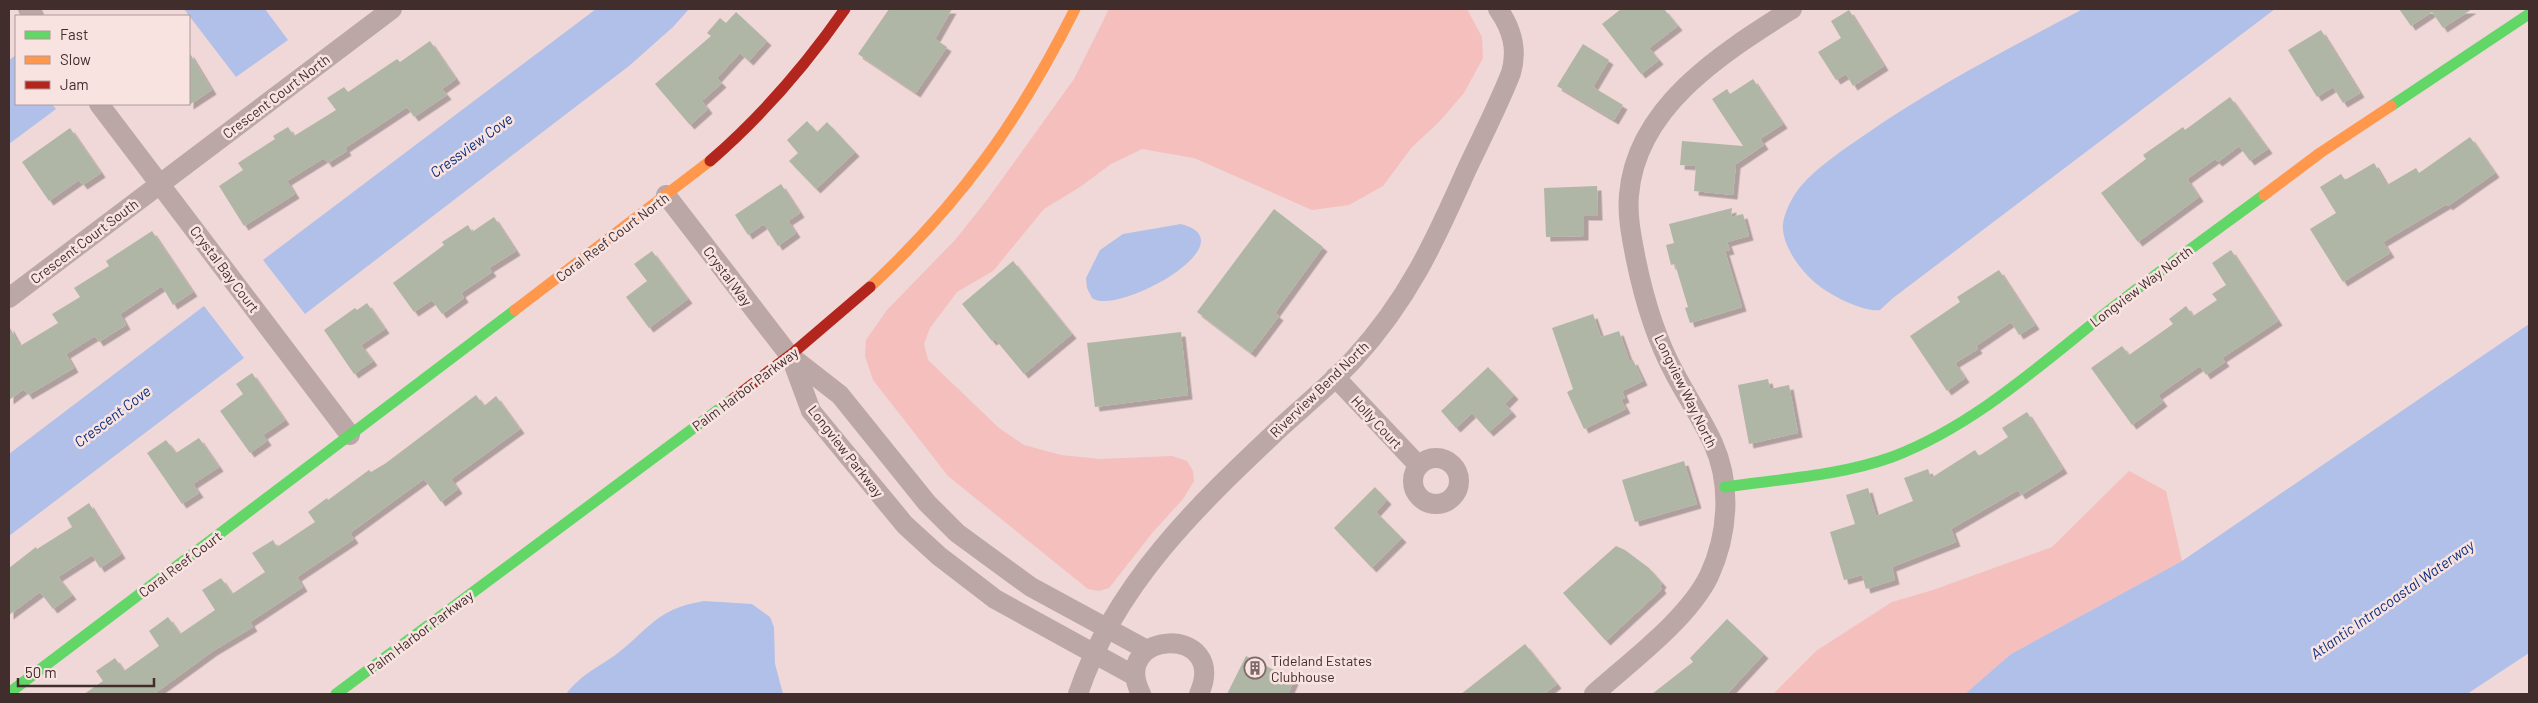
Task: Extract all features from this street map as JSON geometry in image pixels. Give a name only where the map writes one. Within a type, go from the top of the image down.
[{"type":"street","name":"Crescent Court North","points":[[160,184],[392,9]]},
{"type":"street","name":"Coral Reef Court North","points":[[350,435],[718,155],[763,112],[801,68],[845,9]]},
{"type":"street","name":"Palm Harbor Parkway","points":[[336,694],[790,356],[870,288],[933,226],[1015,118],[1038,81],[1075,9]]},
{"type":"street","name":"Riverview Bend North","points":[[1078,694],[1107,628],[1150,562],[1176,530],[1236,469],[1354,360],[1389,316],[1420,270],[1507,83],[1513,64],[1514,47],[1509,27],[1498,9]]},
{"type":"street","name":"Longview Way North","points":[[1594,694],[1682,614],[1701,590],[1714,563],[1721,538],[1725,510],[1725,487],[1714,446],[1670,363],[1646,300],[1631,234],[1629,216],[1630,182],[1648,134],[1675,96],[1699,75],[1792,9]]},
{"type":"street","name":"Longview Way North","points":[[1725,487],[1849,469],[1892,457],[1939,436],[2001,396],[2125,298],[2320,153],[2529,14]]},
{"type":"street","name":"Crystal Bay Court","points":[[101,105],[350,435]]},
{"type":"street","name":"Crescent Court South","points":[[9,298],[160,184]]},
{"type":"street","name":"Crystal Way","points":[[666,195],[790,356]]},
{"type":"street","name":"Longview Parkway","points":[[790,356],[840,395],[926,503],[957,534],[1031,587],[1147,650]]},
{"type":"street","name":"Longview Parkway","points":[[790,356],[811,411],[905,525],[968,579],[1017,612],[1094,654],[1138,685]]},
{"type":"street","name":"Holly Court","points":[[1335,377],[1419,466]]},
{"type":"street","name":"Coral Reef Court","points":[[9,693],[350,435]]},
{"type":"street","points":[[852,463],[878,442]]},
{"type":"street","points":[[1138,685],[1137,666],[1147,650],[1161,643],[1169,642],[1186,646],[1194,652],[1204,672],[1199,694]]},
{"type":"shaded area","points":[[1109,9],[1467,9],[1482,37],[1483,58],[1464,93],[1439,122],[1412,147],[1383,186],[1349,205],[1312,210],[1194,158],[1142,149],[1111,164],[1080,187],[1044,209],[993,271],[957,292],[930,328],[924,344],[928,360],[999,428],[1024,445],[1061,455],[1100,459],[1172,456],[1187,461],[1193,471],[1194,481],[1183,499],[1153,532],[1109,588],[1099,591],[1088,589],[948,476],[873,380],[865,356],[866,340],[887,310],[955,240],[987,200],[1074,79]]},
{"type":"shaded area","points":[[2129,471],[2166,491],[2182,561],[2011,654],[1965,694],[1773,694],[1816,651],[1892,602],[1933,590],[2052,547]]},
{"type":"water","points":[[184,9],[265,9],[288,40],[236,77]]},
{"type":"water","name":"Cressview Cove","points":[[596,9],[689,9],[673,27],[629,66],[305,314],[263,260]]},
{"type":"water","points":[[2083,9],[2275,9],[1893,298],[1880,310],[1866,309],[1839,298],[1823,289],[1805,273],[1785,241],[1783,224],[1792,199],[1808,178],[1842,151],[1921,98]]},
{"type":"water","points":[[15,56],[15,105],[53,105],[56,109],[9,144],[9,60]]},
{"type":"water","points":[[1181,224],[1198,233],[1200,246],[1190,260],[1172,275],[1150,288],[1126,297],[1106,301],[1092,298],[1087,288],[1086,278],[1100,250],[1123,234]]},
{"type":"water","name":"Crescent Cove","points":[[204,306],[244,358],[9,536],[9,454]]},
{"type":"water","name":"Atlantic Intracoastal Waterway","points":[[2529,324],[2529,653],[2467,694],[1965,694],[2011,654],[2182,561]]},
{"type":"water","points":[[704,601],[752,604],[770,617],[774,627],[775,664],[783,694],[566,694],[583,677],[614,656],[663,615],[674,609]]},
{"type":"building","points":[[889,9],[952,9],[935,39],[947,47],[916,93],[858,54]]},
{"type":"building","points":[[1621,9],[1664,9],[1678,26],[1649,48],[1659,60],[1641,74],[1602,24]]},
{"type":"building","points":[[2399,9],[2472,9],[2443,28],[2432,12],[2411,26]]},
{"type":"building","points":[[1849,10],[1884,66],[1853,86],[1846,74],[1836,80],[1818,52],[1841,38],[1831,21]]},
{"type":"building","points":[[736,12],[767,41],[749,61],[740,53],[717,78],[722,83],[702,101],[708,109],[690,125],[655,84],[711,36],[707,33],[720,18],[726,23]]},
{"type":"building","points":[[2321,30],[2360,93],[2343,103],[2333,87],[2317,97],[2288,50]]},
{"type":"building","points":[[430,41],[456,79],[442,89],[447,95],[414,117],[407,107],[345,148],[347,151],[328,163],[324,158],[287,181],[295,194],[244,226],[219,186],[243,170],[238,163],[275,139],[273,136],[288,127],[294,136],[336,110],[327,98],[344,87],[348,92],[397,59],[400,62]]},
{"type":"building","points":[[1583,44],[1609,60],[1593,87],[1623,105],[1614,120],[1557,86]]},
{"type":"building","points":[[190,54],[212,90],[190,104]]},
{"type":"building","points":[[1753,79],[1783,124],[1760,139],[1764,145],[1736,164],[1733,195],[1694,191],[1696,166],[1680,165],[1682,141],[1743,146],[1712,99],[1727,89],[1730,94]]},
{"type":"building","points":[[2230,97],[2268,149],[2250,161],[2239,146],[2218,162],[2215,159],[2187,179],[2199,197],[2138,242],[2101,193],[2146,159],[2143,155],[2183,127],[2185,130]]},
{"type":"building","points":[[807,121],[817,132],[827,122],[855,152],[816,189],[789,161],[798,153],[787,140]]},
{"type":"building","points":[[70,128],[101,173],[83,185],[79,180],[49,201],[22,162]]},
{"type":"building","points":[[2470,137],[2495,173],[2448,206],[2447,204],[2383,242],[2390,253],[2343,282],[2310,229],[2336,213],[2320,187],[2341,174],[2345,180],[2374,163],[2387,185],[2416,168],[2419,173]]},
{"type":"building","points":[[781,184],[800,213],[788,221],[796,233],[778,246],[764,224],[748,235],[735,215]]},
{"type":"building","points":[[1597,186],[1598,216],[1584,216],[1584,236],[1546,237],[1544,188]]},
{"type":"building","points":[[1732,208],[1731,217],[1743,214],[1749,236],[1727,242],[1730,250],[1725,251],[1742,307],[1690,323],[1685,308],[1688,307],[1675,264],[1671,265],[1666,245],[1674,243],[1669,224]]},
{"type":"building","points":[[1274,209],[1323,247],[1275,313],[1279,316],[1251,353],[1197,312]]},
{"type":"building","points":[[494,217],[516,251],[489,268],[492,272],[461,293],[464,298],[442,314],[432,300],[414,312],[393,283],[444,245],[442,242],[468,225],[472,232]]},
{"type":"building","points":[[152,231],[193,292],[173,305],[162,286],[120,314],[126,325],[99,342],[95,336],[66,354],[74,368],[28,395],[24,389],[9,400],[9,326],[20,346],[58,323],[52,314],[80,297],[74,288],[109,266],[106,261]]},
{"type":"building","points":[[2231,250],[2278,321],[2222,358],[2225,362],[2206,375],[2200,366],[2158,395],[2163,402],[2132,425],[2091,368],[2122,346],[2129,355],[2173,324],[2169,319],[2186,306],[2193,316],[2217,300],[2212,294],[2226,285],[2212,263]]},
{"type":"building","points":[[652,251],[688,299],[649,328],[626,297],[647,281],[634,264]]},
{"type":"building","points":[[1013,261],[1072,334],[1024,374],[995,339],[992,341],[962,304]]},
{"type":"building","points":[[1999,270],[2035,325],[2019,335],[2011,322],[1976,346],[1978,349],[1955,363],[1965,378],[1947,391],[1910,336],[1960,302],[1957,297]]},
{"type":"building","points":[[367,303],[385,329],[361,345],[373,361],[354,374],[324,330],[355,308],[357,310]]},
{"type":"building","points":[[1593,314],[1601,337],[1619,331],[1630,362],[1633,360],[1643,381],[1622,391],[1625,398],[1621,400],[1626,409],[1584,429],[1567,392],[1573,389],[1552,328]]},
{"type":"building","points":[[1181,332],[1188,395],[1095,407],[1087,343]]},
{"type":"building","points":[[1488,367],[1514,395],[1505,404],[1512,412],[1489,432],[1472,413],[1456,428],[1441,411]]},
{"type":"building","points":[[252,373],[285,420],[263,435],[267,441],[250,453],[220,411],[243,394],[236,384]]},
{"type":"building","points":[[1768,379],[1770,389],[1789,385],[1798,433],[1749,444],[1738,385]]},
{"type":"building","points":[[476,395],[484,406],[496,396],[520,429],[451,479],[458,489],[441,502],[424,479],[350,533],[354,539],[297,577],[303,587],[250,622],[253,627],[213,651],[154,694],[84,694],[103,681],[96,671],[115,658],[124,671],[159,646],[149,631],[168,617],[180,634],[215,610],[202,590],[221,578],[232,594],[265,572],[252,553],[273,540],[277,547],[315,522],[308,512],[369,470],[371,472],[386,463]]},
{"type":"building","points":[[2027,412],[2063,469],[2021,495],[2018,490],[1951,529],[1956,542],[1892,567],[1895,580],[1866,589],[1862,575],[1844,580],[1830,532],[1855,524],[1846,495],[1868,488],[1876,516],[1913,501],[1904,478],[1928,469],[1931,478],[1975,450],[1979,456],[2008,437],[2002,428]]},
{"type":"building","points":[[199,438],[219,467],[193,484],[199,493],[182,504],[147,453],[166,440],[176,453]]},
{"type":"building","points":[[1684,461],[1697,504],[1635,522],[1622,480]]},
{"type":"building","points":[[1375,487],[1387,500],[1376,512],[1402,538],[1372,568],[1334,528]]},
{"type":"building","points":[[89,503],[121,554],[100,568],[92,555],[58,577],[72,595],[53,609],[40,592],[9,615],[9,568],[36,547],[37,549],[72,527],[67,518]]},
{"type":"building","points":[[1616,546],[1625,550],[1649,568],[1662,583],[1660,586],[1662,589],[1606,641],[1563,593]]},
{"type":"building","points":[[1727,619],[1764,654],[1727,694],[1652,694],[1693,662],[1690,658]]},
{"type":"building","points":[[1525,644],[1557,684],[1544,694],[1461,694]]},
{"type":"building","name":"Tideland Estates Clubhouse","points":[[1246,656],[1294,680],[1288,694],[1227,694]]},
{"type":"traffic: fast","points":[[2391,106],[2529,14]]},
{"type":"traffic: fast","points":[[1725,487],[1851,469],[1892,457],[1950,429],[2004,393],[2126,297],[2264,195]]},
{"type":"traffic: fast","points":[[9,693],[515,310]]},
{"type":"traffic: fast","points":[[336,694],[734,398]]},
{"type":"traffic: slow","points":[[870,287],[933,223],[986,158],[1032,88],[1075,9]]},
{"type":"traffic: slow","points":[[2264,195],[2320,153],[2391,106]]},
{"type":"traffic: slow","points":[[515,310],[710,161]]},
{"type":"traffic: jam","points":[[710,161],[748,126],[799,70],[845,9]]},
{"type":"traffic: jam","points":[[734,398],[794,352],[870,287]]},
{"type":"place","name":"Tideland Estates Clubhouse","points":[[1255,668]]}]
